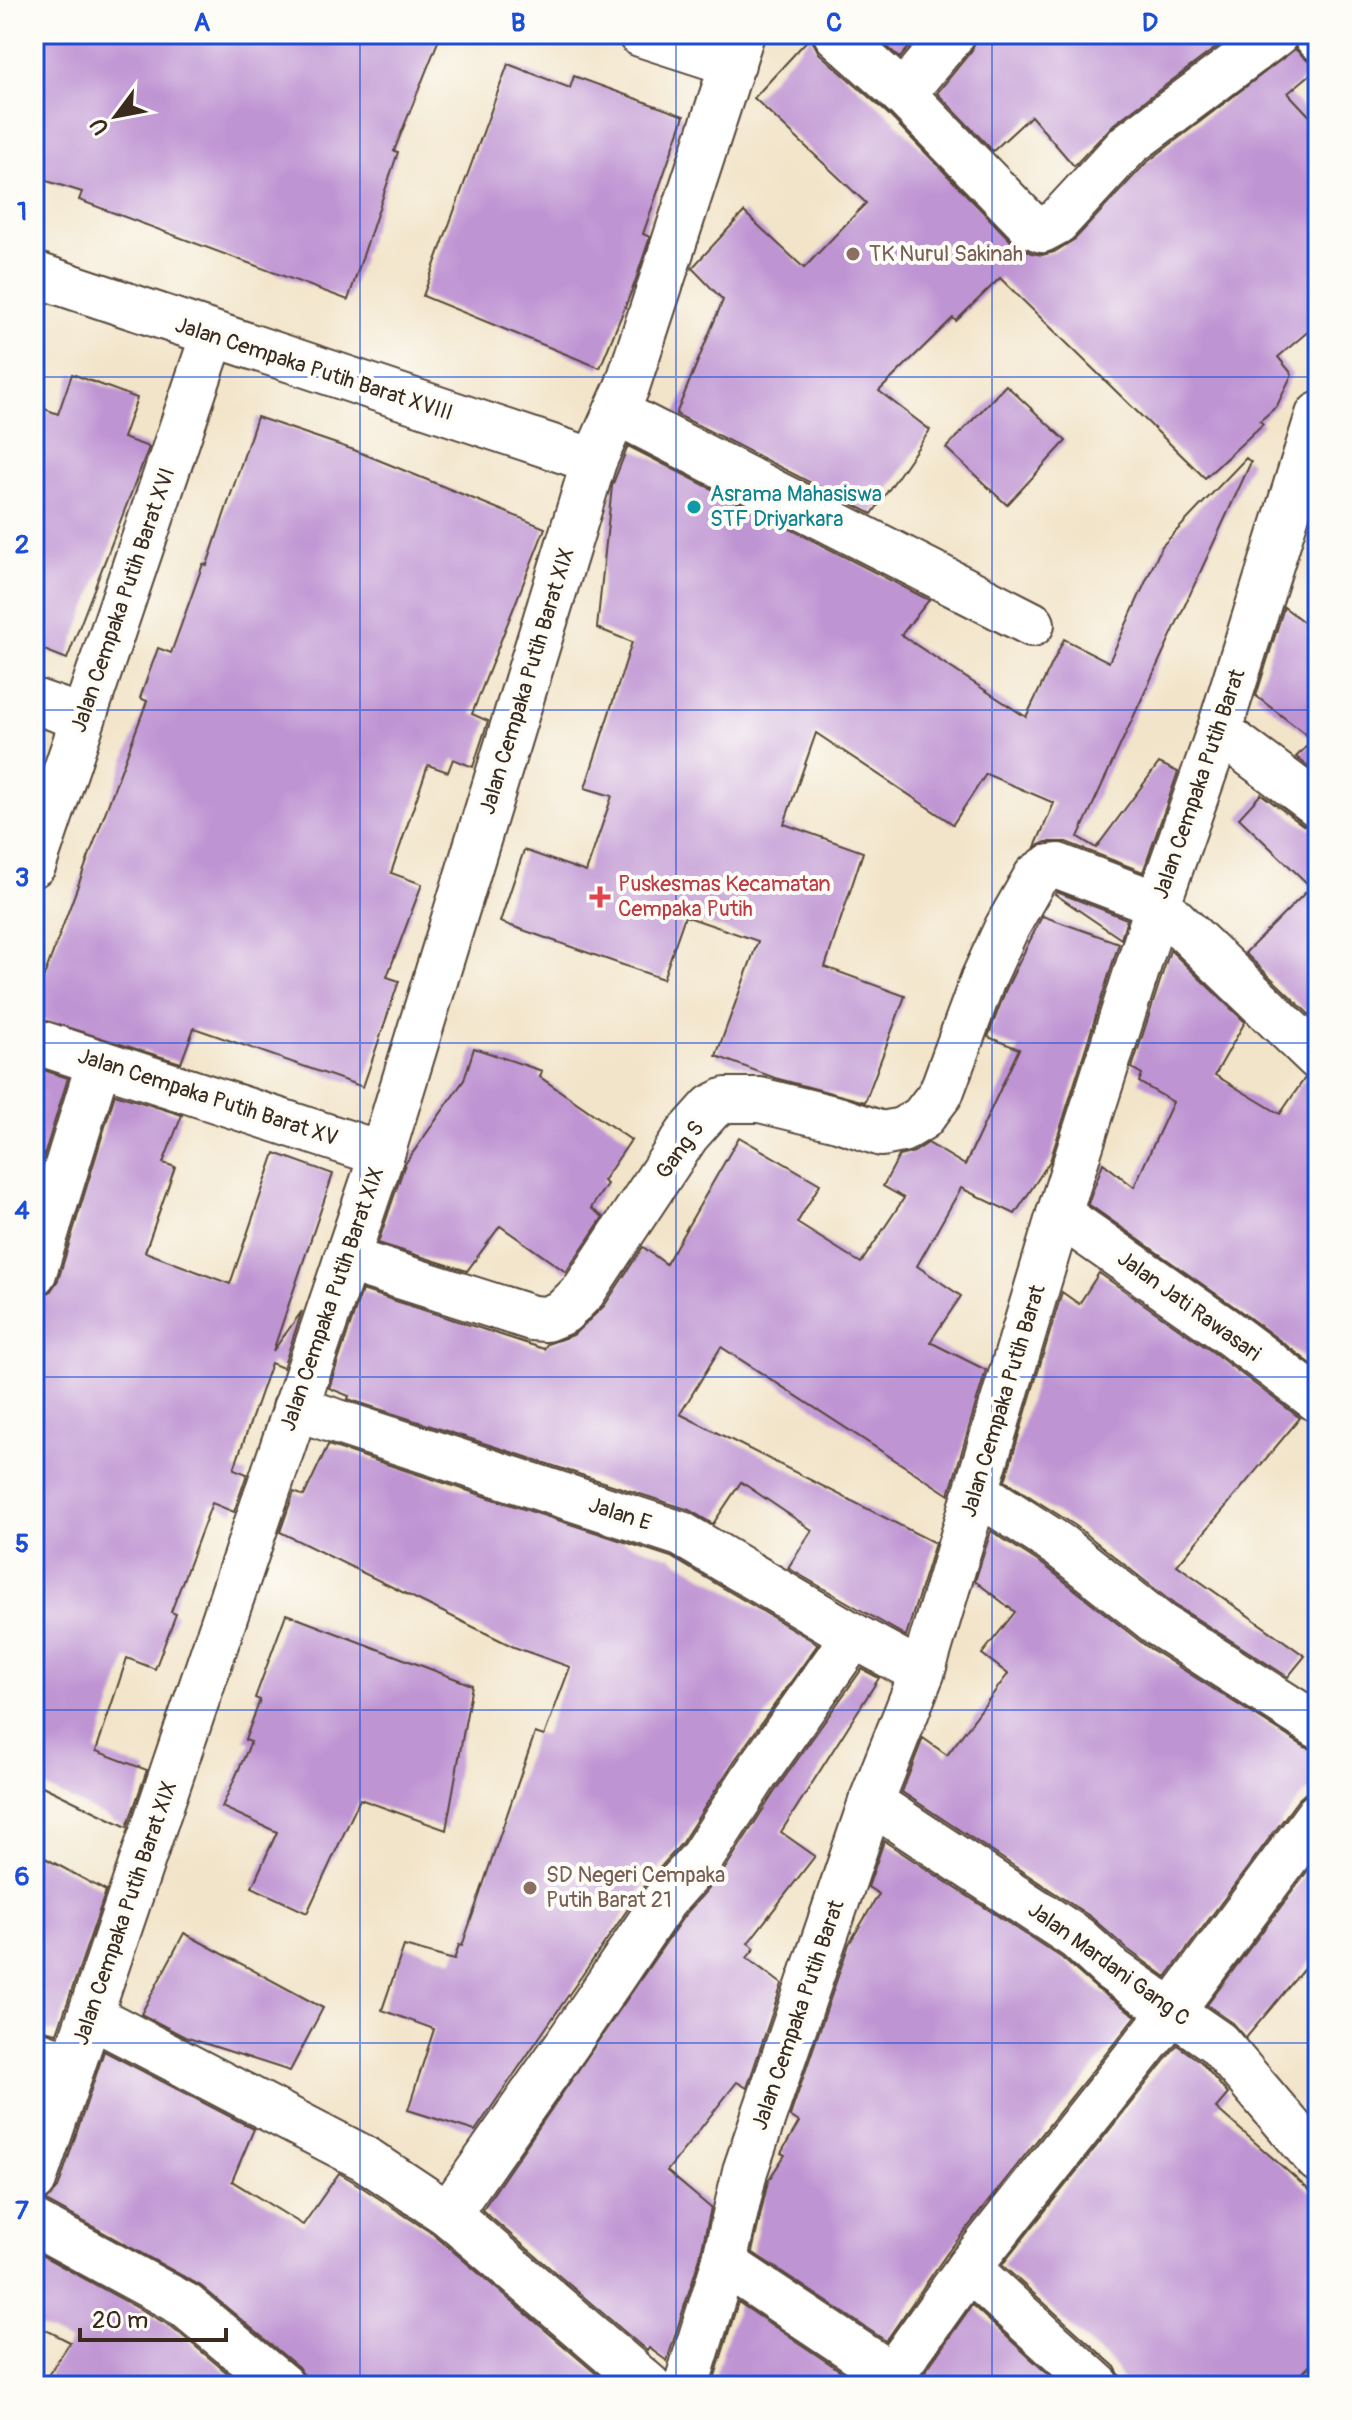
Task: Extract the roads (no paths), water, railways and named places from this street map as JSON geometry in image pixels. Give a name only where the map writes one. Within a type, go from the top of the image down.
[{"type":"street","points":[[640,34],[737,49]]},
{"type":"street","points":[[836,34],[903,94],[1029,224],[1042,230],[1057,222],[1129,144],[1276,34]]},
{"type":"street","points":[[903,94],[953,34]]},
{"type":"street","name":"Jalan Cempaka Putih Barat XIX","points":[[34,2180],[54,2058],[91,2016],[382,1154],[594,461],[632,373],[737,49]]},
{"type":"street","name":"Jalan Cempaka Putih Barat XVIII","points":[[34,274],[594,461]]},
{"type":"street","name":"Jalan Cempaka Putih Barat XVI","points":[[34,864],[213,335]]},
{"type":"street","points":[[616,412],[1032,624]]},
{"type":"street","name":"Jalan Cempaka Putih Barat","points":[[686,2386],[724,2263],[745,2171],[871,1802],[922,1673],[1059,1214],[1158,904],[1219,731],[1318,415]]},
{"type":"street","points":[[34,701],[83,718]]},
{"type":"street","points":[[1219,731],[1318,805]]},
{"type":"street","name":"Gang S","points":[[346,1259],[532,1318],[546,1319],[563,1312],[593,1280],[687,1135],[712,1107],[726,1100],[760,1100],[838,1119],[882,1134],[902,1130],[922,1118],[941,1093],[983,979],[1026,890],[1041,872],[1058,866],[1158,904]]},
{"type":"street","points":[[1158,904],[1318,1058]]},
{"type":"street","name":"Jalan Cempaka Putih Barat XV","points":[[34,1041],[382,1154]]},
{"type":"street","points":[[34,1273],[99,1062]]},
{"type":"street","name":"Jalan Jati Rawasari","points":[[1059,1214],[1225,1330],[1318,1400]]},
{"type":"street","name":"Jalan E","points":[[295,1408],[681,1534],[922,1673]]},
{"type":"street","points":[[977,1492],[1060,1546],[1160,1625],[1318,1726]]},
{"type":"street","points":[[448,2214],[664,1901],[701,1859],[756,1774],[854,1636]]},
{"type":"street","name":"Jalan Mardani Gang C","points":[[871,1802],[1077,1938],[1111,1969],[1218,2043],[1318,2160]]},
{"type":"street","points":[[724,2263],[892,2375],[968,2268],[1172,2011],[1318,1815]]},
{"type":"street","points":[[91,2016],[364,2158],[448,2214],[649,2386]]},
{"type":"street","points":[[34,2223],[185,2305],[282,2386]]},
{"type":"street","points":[[968,2268],[1098,2386]]},
{"type":"place","name":"TK Nurul Sakinah","points":[[853,254]]},
{"type":"place","name":"Asrama Mahasiswa STF Driyarkara","points":[[694,507]]},
{"type":"place","name":"Puskesmas Kecamatan Cempaka Putih","points":[[600,897]]},
{"type":"place","name":"SD Negeri Cempaka Putih Barat 21","points":[[530,1888]]}]
